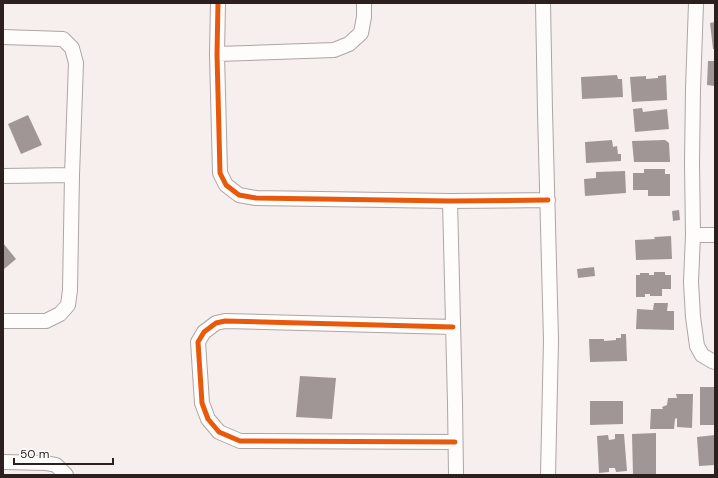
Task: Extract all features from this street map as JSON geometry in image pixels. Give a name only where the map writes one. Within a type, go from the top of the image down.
[{"type":"street","points":[[218,3],[217,54],[220,173],[226,185],[239,195],[256,198],[450,201],[548,200]]},
{"type":"street","points":[[217,54],[334,50],[349,44],[361,33],[364,17],[364,3]]},
{"type":"street","points":[[543,3],[552,340],[548,475]]},
{"type":"street","points":[[696,3],[692,126],[693,235],[691,282],[693,317],[697,346],[702,355],[715,362]]},
{"type":"street","points":[[3,37],[63,38],[72,48],[76,63],[70,290],[68,305],[60,314],[46,321],[3,321]]},
{"type":"street","points":[[3,176],[72,175]]},
{"type":"street","points":[[450,201],[456,475]]},
{"type":"street","points":[[693,235],[715,235]]},
{"type":"street","points":[[453,327],[225,321],[216,323],[204,332],[198,342],[202,403],[208,419],[219,432],[240,441],[455,442]]},
{"type":"street","points":[[3,462],[46,463],[56,465],[66,475]]},
{"type":"building","points":[[715,22],[715,49],[713,49],[710,23]]},
{"type":"building","points":[[708,61],[715,61],[715,86],[707,85]]},
{"type":"building","points":[[617,75],[618,79],[622,79],[623,97],[582,99],[581,77]]},
{"type":"building","points":[[666,75],[667,100],[632,102],[630,77],[646,76],[646,79],[658,78],[658,76]]},
{"type":"building","points":[[642,108],[643,112],[667,109],[669,129],[635,132],[633,109]]},
{"type":"building","points":[[28,115],[42,145],[21,154],[8,124]]},
{"type":"building","points":[[612,140],[613,147],[617,146],[618,154],[621,154],[621,161],[586,163],[585,142]]},
{"type":"building","points":[[665,140],[669,143],[670,162],[634,162],[632,141]]},
{"type":"building","points":[[644,169],[665,169],[665,174],[670,174],[670,196],[648,196],[648,190],[633,190],[633,173],[644,173]]},
{"type":"building","points":[[625,171],[626,193],[585,196],[584,179],[596,178],[596,172]]},
{"type":"building","points":[[679,210],[680,220],[673,221],[672,211]]},
{"type":"building","points":[[671,236],[672,259],[636,260],[635,240],[655,239],[654,237]]},
{"type":"building","points":[[3,243],[16,259],[3,270]]},
{"type":"building","points":[[594,267],[595,276],[578,278],[577,269]]},
{"type":"building","points":[[654,272],[665,272],[665,275],[671,275],[671,289],[662,289],[662,296],[650,296],[650,294],[645,294],[645,297],[636,297],[636,275],[640,275],[640,273],[649,273],[649,275],[654,275]]},
{"type":"building","points":[[654,303],[668,303],[667,311],[674,311],[674,330],[636,329],[637,309],[653,310]]},
{"type":"building","points":[[621,334],[626,334],[627,361],[590,362],[589,339],[604,339],[604,341],[616,340],[616,338],[621,338]]},
{"type":"building","points":[[300,376],[336,378],[332,419],[296,417]]},
{"type":"building","points":[[700,387],[715,387],[715,425],[700,425]]},
{"type":"building","points":[[676,394],[693,394],[692,428],[677,427],[677,418],[675,419],[674,429],[650,429],[651,409],[663,409],[662,407],[667,405],[668,398],[677,398]]},
{"type":"building","points":[[590,401],[623,401],[623,424],[590,425]]},
{"type":"building","points":[[656,433],[656,475],[633,475],[632,434]]},
{"type":"building","points":[[615,434],[624,434],[627,471],[616,472],[615,468],[609,468],[609,472],[599,473],[597,436],[608,435],[609,440],[615,439]]},
{"type":"building","points":[[715,435],[715,465],[699,466],[697,437]]},
{"type":"cycle path","points":[[218,3],[217,54],[220,173],[226,185],[239,195],[256,198],[450,201],[548,200]]},
{"type":"cycle path","points":[[453,327],[225,321],[216,323],[204,332],[198,342],[202,403],[208,419],[219,432],[240,441],[455,442]]}]
